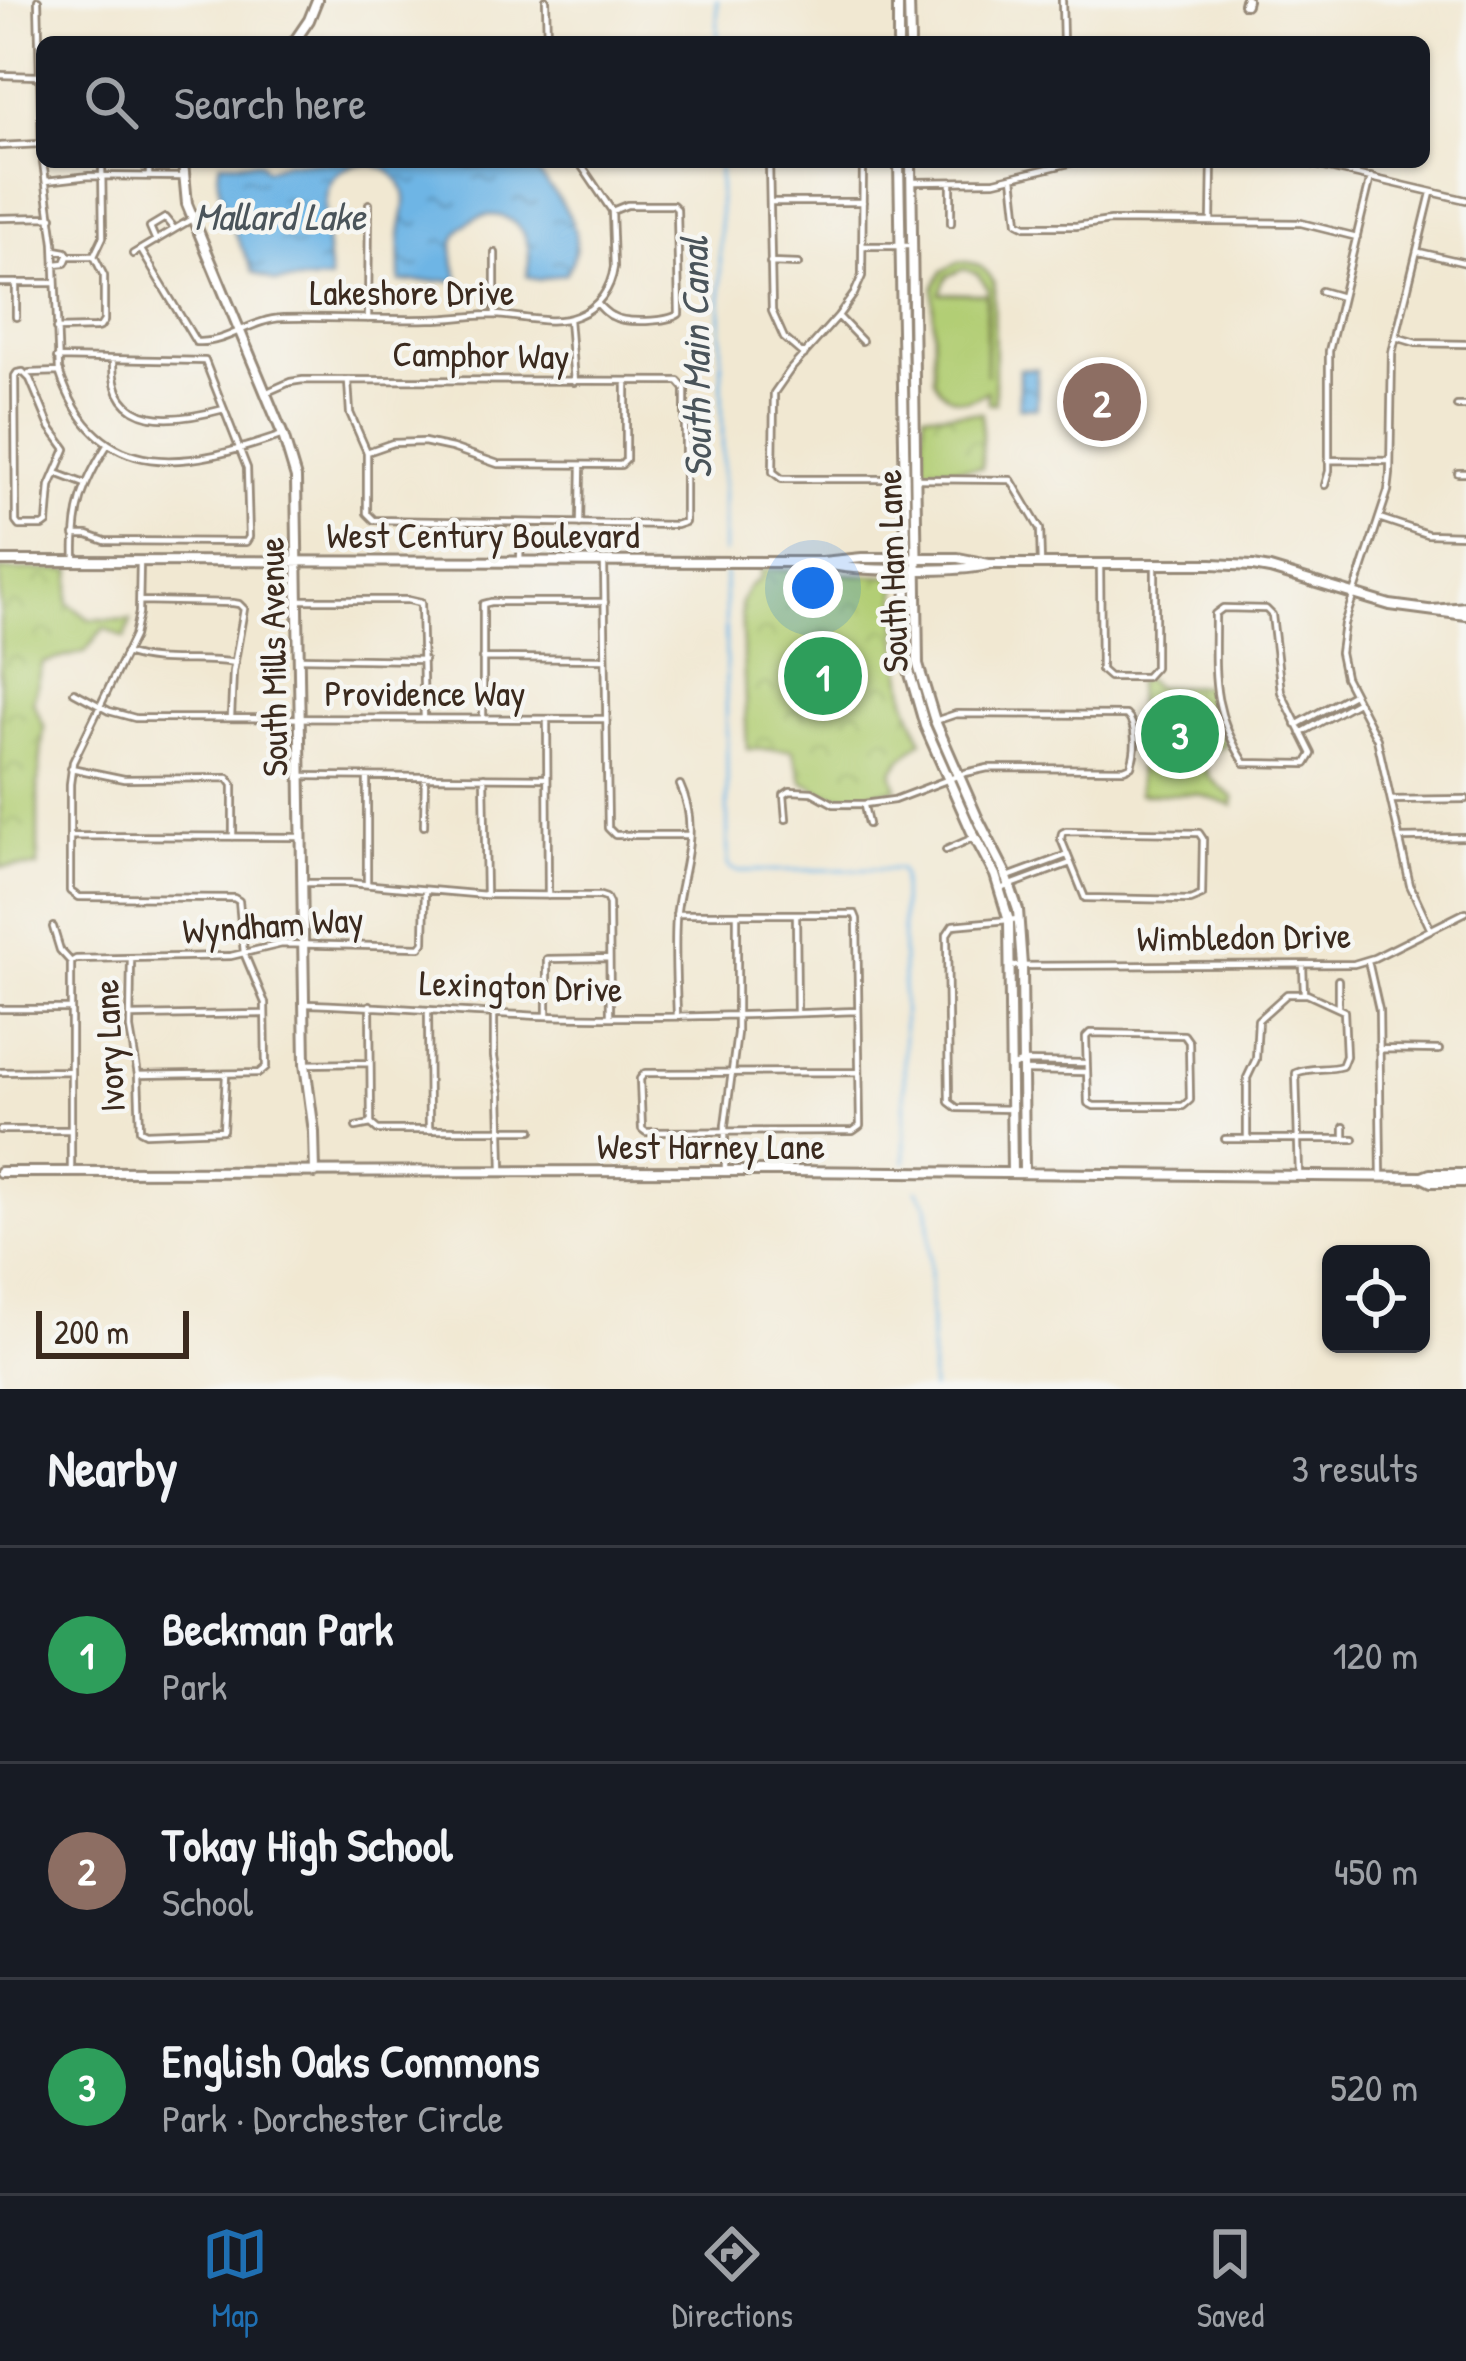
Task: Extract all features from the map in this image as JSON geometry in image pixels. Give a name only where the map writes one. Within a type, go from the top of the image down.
[{"type":"main road","points":[[298,36],[317,0]]},
{"type":"main road","points":[[898,0],[898,36]]},
{"type":"main road","points":[[909,0],[910,36]]},
{"type":"main road","name":"South Mills Avenue","points":[[183,168],[187,204],[284,434],[296,478],[305,1064],[315,1173]]},
{"type":"main road","name":"South Ham Lane","points":[[899,168],[910,564],[908,667],[920,714],[1004,883],[1014,920],[1024,1173]]},
{"type":"main road","name":"South Ham Lane","points":[[908,479],[910,168]]},
{"type":"main road","name":"West Century Boulevard","points":[[0,561],[822,562],[971,568],[989,564],[1212,563],[1270,569],[1390,605],[1438,614],[1466,611]]},
{"type":"main road","name":"South Ham Lane","points":[[910,564],[918,665],[926,701],[975,837],[1004,883]]},
{"type":"main road","name":"South Ham Lane","points":[[1012,1172],[1017,966]]},
{"type":"main road","name":"West Harney Lane","points":[[0,1172],[1012,1172],[1381,1176],[1422,1177],[1431,1182],[1466,1178]]},
{"type":"street","points":[[38,0],[39,36]]},
{"type":"street","points":[[546,0],[547,36]]},
{"type":"street","points":[[1063,0],[1063,36]]},
{"type":"street","points":[[0,75],[36,76]]},
{"type":"street","points":[[0,146],[36,144]]},
{"type":"street","points":[[44,168],[55,250],[59,372],[83,419],[108,444],[139,458],[165,462],[196,460],[284,434]]},
{"type":"street","points":[[94,256],[103,237],[101,168]]},
{"type":"street","points":[[149,168],[149,177]]},
{"type":"street","points":[[574,382],[569,319],[597,303],[613,276],[612,211],[583,168]]},
{"type":"street","points":[[769,168],[774,321],[784,338],[804,355]]},
{"type":"street","points":[[862,168],[864,246],[859,285],[777,387],[772,401],[773,472],[782,479],[1011,480],[1040,530],[1041,565]]},
{"type":"street","points":[[898,182],[981,182],[1050,168]]},
{"type":"street","points":[[1210,221],[1212,168]]},
{"type":"street","points":[[1328,168],[1466,200]]},
{"type":"street","points":[[46,181],[182,177]]},
{"type":"street","points":[[1013,177],[1020,225],[1301,223],[1357,237]]},
{"type":"street","points":[[1325,485],[1330,351],[1371,178]]},
{"type":"street","points":[[951,182],[951,223]]},
{"type":"street","points":[[1430,928],[1410,885],[1377,740],[1345,677],[1340,653],[1344,624],[1388,491],[1390,369],[1431,193]]},
{"type":"street","points":[[770,202],[863,202]]},
{"type":"street","points":[[368,319],[369,204]]},
{"type":"street","points":[[597,303],[620,320],[669,320],[679,314],[677,209],[673,205],[627,205],[612,211]]},
{"type":"street","points":[[0,218],[52,217]]},
{"type":"street","points":[[156,241],[150,227],[165,218],[174,229]]},
{"type":"street","points":[[133,254],[193,219]]},
{"type":"street","points":[[864,246],[910,246]]},
{"type":"street","points":[[55,250],[68,256]]},
{"type":"street","name":"Lakeshore Drive","points":[[141,250],[194,340],[214,342],[277,318],[495,315],[569,319]]},
{"type":"street","points":[[1418,251],[1466,263]]},
{"type":"street","points":[[495,254],[495,315]]},
{"type":"street","points":[[68,256],[94,256]]},
{"type":"street","points":[[55,264],[65,263],[68,256]]},
{"type":"street","points":[[56,328],[103,325],[104,276],[94,256]]},
{"type":"street","points":[[770,263],[798,264]]},
{"type":"street","points":[[0,283],[56,283]]},
{"type":"street","points":[[16,283],[16,316]]},
{"type":"street","points":[[1321,291],[1342,298]]},
{"type":"street","points":[[838,316],[862,341]]},
{"type":"street","points":[[1396,338],[1466,344]]},
{"type":"street","points":[[57,358],[205,361],[249,475],[250,537],[246,542],[105,542],[74,536]]},
{"type":"street","points":[[113,359],[112,382],[121,400],[146,416],[182,419],[224,409]]},
{"type":"street","points":[[26,374],[50,427],[67,449],[47,498],[43,526],[17,525],[15,379],[17,373],[59,372]]},
{"type":"street","name":"Camphor Way","points":[[266,393],[290,382],[675,380],[682,384],[683,523],[580,524]]},
{"type":"street","points":[[348,381],[350,412],[367,452],[367,515],[374,520],[580,524],[580,465]]},
{"type":"street","points":[[367,452],[394,443],[424,442],[490,463],[621,465],[626,460],[626,382]]},
{"type":"street","points":[[1457,406],[1466,406]]},
{"type":"street","points":[[75,560],[75,518],[85,484],[108,444]]},
{"type":"street","points":[[1328,460],[1391,460]]},
{"type":"street","points":[[56,473],[85,484]]},
{"type":"street","points":[[1379,518],[1427,533],[1466,535]]},
{"type":"street","points":[[520,562],[521,523]]},
{"type":"street","points":[[138,1075],[264,1071],[265,1014],[261,991],[244,953],[241,904],[234,898],[73,895],[70,891],[71,768],[137,625],[140,561]]},
{"type":"street","points":[[604,562],[608,828],[615,835],[689,835]]},
{"type":"street","points":[[1100,566],[1101,670],[1109,676],[1145,677],[1155,667],[1155,565]]},
{"type":"street","points":[[299,600],[408,600],[423,606],[424,718]]},
{"type":"street","points":[[140,601],[239,604],[244,610],[231,717]]},
{"type":"street","points":[[483,718],[482,607],[486,602],[605,602]]},
{"type":"street","points":[[244,610],[254,605]]},
{"type":"street","points":[[1220,608],[1265,609],[1272,615],[1281,692],[1297,724],[1313,762],[1250,765],[1243,760],[1226,729],[1216,695],[1215,614],[1220,608]]},
{"type":"street","points":[[125,653],[146,659],[235,663]]},
{"type":"street","points":[[300,658],[424,660]]},
{"type":"street","points":[[482,658],[605,659]]},
{"type":"street","name":"Providence Way","points":[[74,692],[135,718],[606,719]]},
{"type":"street","points":[[1297,724],[1353,694]]},
{"type":"street","points":[[1301,733],[1358,702]]},
{"type":"street","points":[[787,819],[784,795],[790,791],[812,792],[834,804],[864,805],[894,800],[988,768],[1126,769],[1133,760],[1133,721],[1126,715],[956,714],[935,721]]},
{"type":"street","points":[[548,719],[548,896]]},
{"type":"street","points":[[71,768],[124,779],[229,778],[233,837]]},
{"type":"street","points":[[301,776],[547,778]]},
{"type":"street","points":[[484,777],[486,895]]},
{"type":"street","points":[[367,778],[367,884]]},
{"type":"street","points":[[424,826],[425,778]]},
{"type":"street","points":[[677,1015],[676,914],[689,859],[686,797],[680,785]]},
{"type":"street","points":[[1391,800],[1466,799]]},
{"type":"street","points":[[864,805],[868,824]]},
{"type":"street","points":[[1059,831],[1199,833],[1203,892],[1190,900],[1089,899],[1083,896],[1067,855],[1059,831]]},
{"type":"street","points":[[70,836],[301,837]]},
{"type":"street","points":[[946,850],[975,837]]},
{"type":"street","points":[[1400,838],[1466,837]]},
{"type":"street","points":[[1004,883],[1067,855]]},
{"type":"street","points":[[1004,883],[1070,863]]},
{"type":"street","points":[[302,883],[606,898],[610,1016]]},
{"type":"street","name":"Wyndham Way","points":[[71,962],[218,957],[268,946],[420,947],[425,890]]},
{"type":"street","name":"Wimbledon Drive","points":[[1017,966],[1336,966],[1368,960],[1466,912]]},
{"type":"street","points":[[676,914],[855,914],[859,1072],[857,1130],[646,1132],[640,1126],[640,1079],[645,1073],[859,1072]]},
{"type":"street","points":[[796,914],[796,1013]]},
{"type":"street","points":[[725,1171],[737,1014],[737,915]]},
{"type":"street","points":[[1012,1109],[957,1108],[948,1096],[947,930],[1014,920]]},
{"type":"street","points":[[53,927],[59,950],[71,962],[71,1171]]},
{"type":"street","name":"Ivory Lane","points":[[130,958],[140,1130],[223,1130],[226,1074]]},
{"type":"street","points":[[547,1016],[547,959],[609,958]]},
{"type":"street","points":[[1368,960],[1377,993],[1381,1176]]},
{"type":"street","points":[[1303,966],[1304,994]]},
{"type":"street","points":[[1338,980],[1338,1007]]},
{"type":"street","points":[[1247,1139],[1247,1078],[1256,1059],[1258,1020],[1287,994],[1304,994],[1345,1011],[1342,1066],[1296,1073],[1299,1175]]},
{"type":"street","name":"Lexington Drive","points":[[304,1004],[547,1016],[858,1011]]},
{"type":"street","points":[[370,1005],[371,1124],[378,1130],[532,1130]]},
{"type":"street","points":[[0,1009],[69,1009]]},
{"type":"street","points":[[428,1012],[429,1130]]},
{"type":"street","points":[[494,1013],[502,1172]]},
{"type":"street","points":[[130,1016],[265,1014]]},
{"type":"street","points":[[1090,1033],[1184,1035],[1189,1042],[1190,1100],[1183,1106],[1094,1106],[1086,1100],[1085,1072],[1090,1033]]},
{"type":"street","points":[[1379,1049],[1439,1050]]},
{"type":"street","points":[[305,1064],[370,1063]]},
{"type":"street","points":[[1012,1066],[1085,1063]]},
{"type":"street","points":[[1023,1066],[1085,1072]]},
{"type":"street","points":[[0,1072],[70,1071]]},
{"type":"street","points":[[356,1127],[371,1124]]},
{"type":"street","points":[[1344,1127],[1344,1139]]},
{"type":"street","points":[[0,1130],[71,1130]]},
{"type":"street","points":[[1225,1139],[1354,1139]]},
{"type":"green space","points":[[959,262],[971,263],[994,283],[995,403],[988,403],[987,391],[972,399],[951,397],[934,379],[933,288],[942,271]],"holes":[[[964,269],[978,274],[988,289],[986,376],[986,294],[940,293],[947,276]]]},
{"type":"green space","points":[[924,413],[982,413],[982,468],[923,468]]},
{"type":"green space","points":[[761,569],[896,577],[906,699],[922,741],[892,772],[897,789],[830,795],[803,782],[792,750],[747,749],[741,603],[760,578]]},
{"type":"green space","points":[[0,570],[72,570],[68,603],[89,619],[131,620],[125,638],[104,628],[85,652],[43,663],[33,702],[44,726],[38,867],[0,867]]},
{"type":"green space","points":[[1136,680],[1155,687],[1206,686],[1226,745],[1201,758],[1210,778],[1233,797],[1233,806],[1198,794],[1139,794],[1138,724],[1132,715],[1137,710]]},
{"type":"water","name":"Mallard Lake","points":[[219,168],[347,168],[336,175],[326,195],[330,280],[275,282],[253,272],[223,202]]},
{"type":"water","name":"Mallard Lake","points":[[383,168],[534,168],[570,217],[576,244],[573,259],[565,274],[539,280],[527,276],[529,252],[524,234],[514,222],[486,216],[472,220],[454,242],[459,280],[400,282],[405,203],[394,175]]},
{"type":"water","points":[[1019,369],[1037,369],[1037,408],[1019,407]]},
{"type":"waterway","name":"South Main Canal","points":[[717,0],[718,36]]},
{"type":"waterway","name":"South Main Canal","points":[[719,168],[724,553]]},
{"type":"waterway","name":"South Main Canal","points":[[725,574],[728,865],[739,871],[899,869],[905,1162]]},
{"type":"waterway","name":"South Main Canal","points":[[917,1190],[927,1204],[929,1222],[932,1389]]},
{"type":"place","name":"Tokay High School","points":[[1102,402]]},
{"type":"place","name":"Beckman Park","points":[[823,676]]},
{"type":"place","name":"English Oaks Commons","points":[[1180,734]]}]
